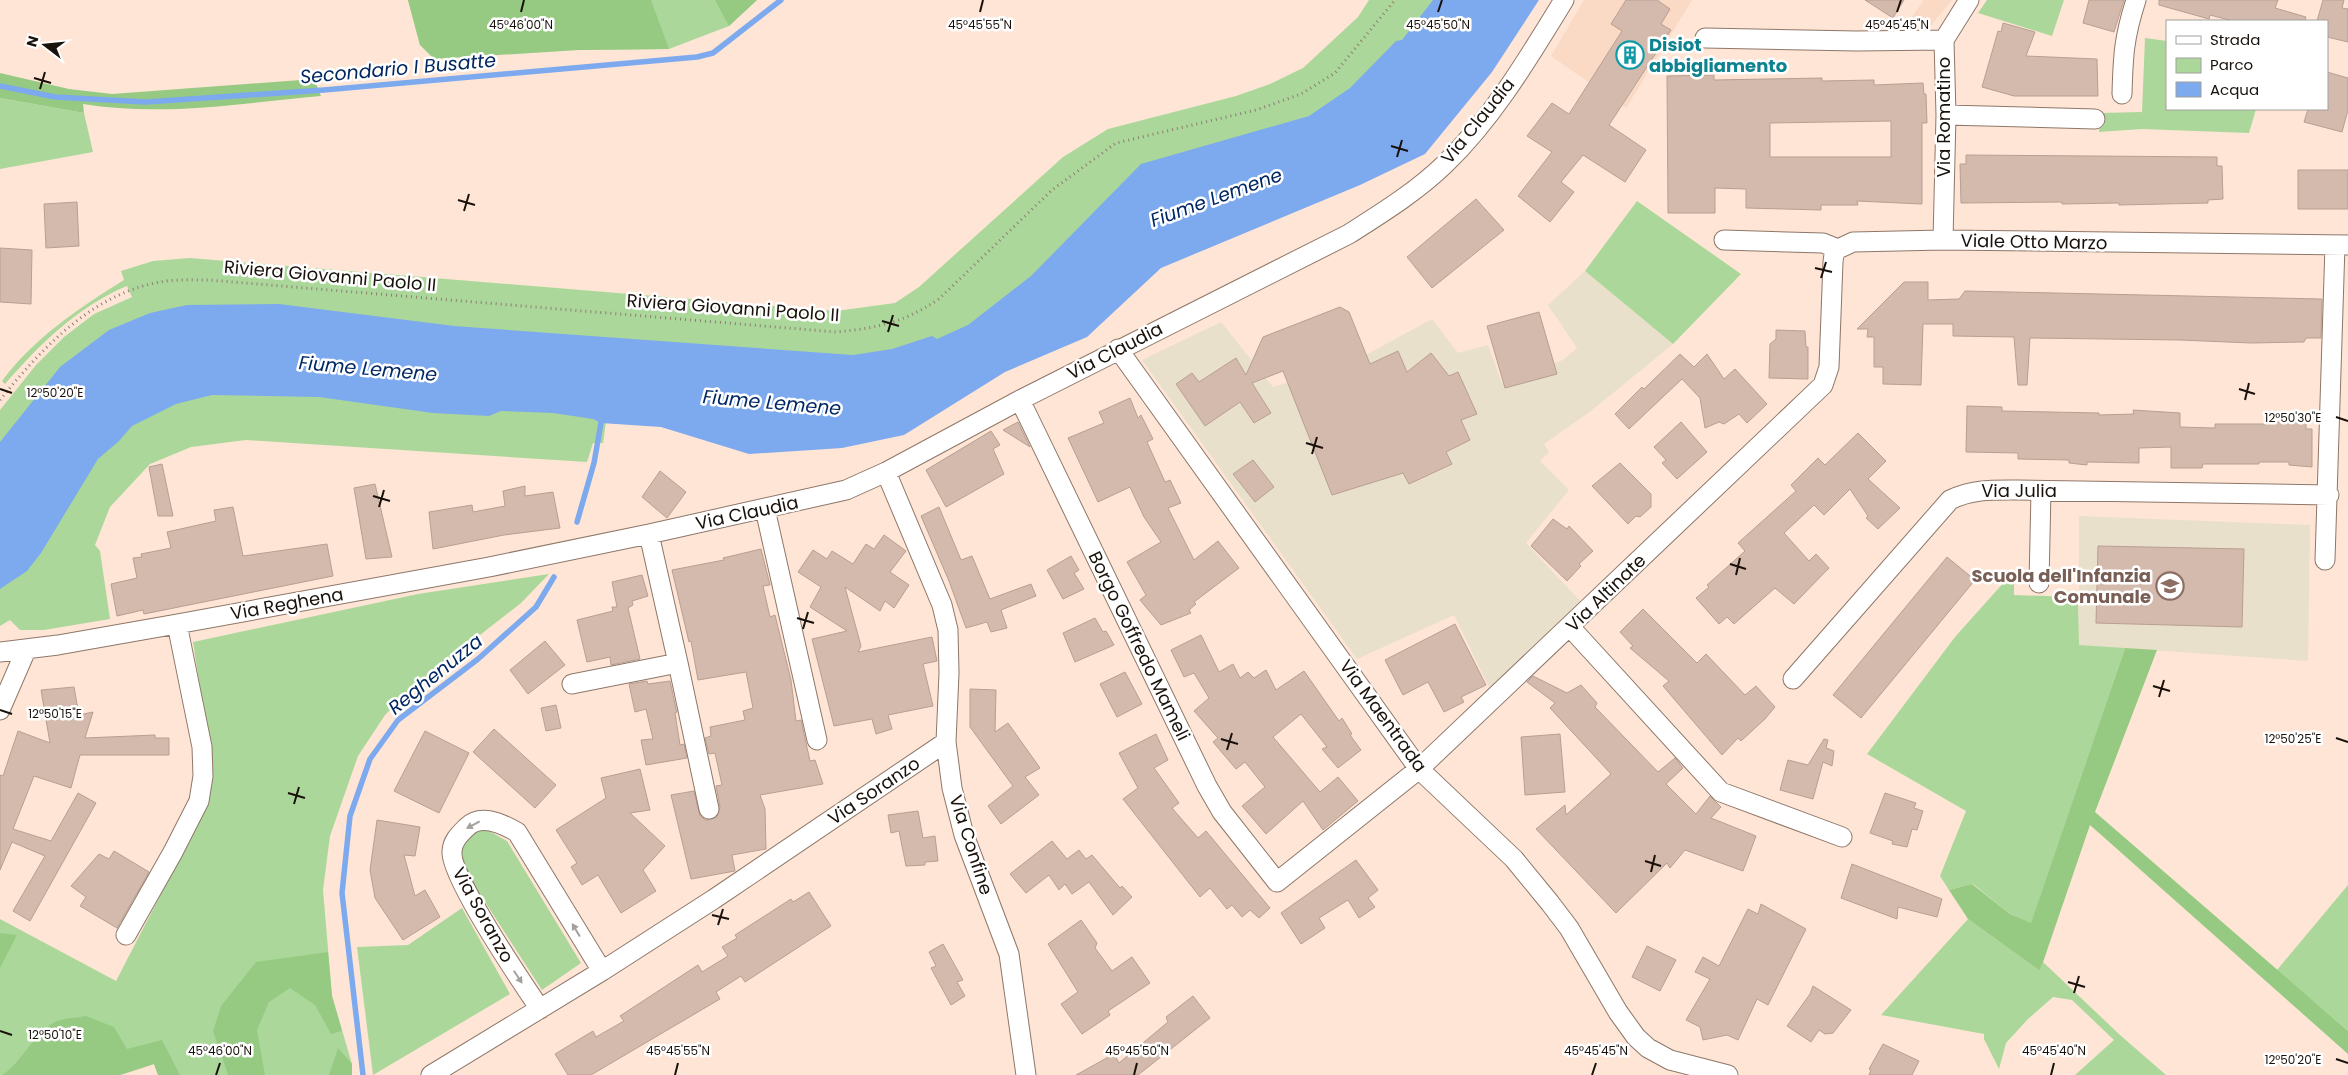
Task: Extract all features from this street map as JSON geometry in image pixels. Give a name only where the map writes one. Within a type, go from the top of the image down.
[{"type":"street","name":"Via Claudia","points":[[572,550],[765,510],[846,490],[886,472],[1118,349],[1349,234],[1419,187],[1464,145],[1491,111],[1564,0]]},
{"type":"street","name":"Via Romatino","points":[[1943,240],[1946,115],[1944,40],[1969,0]]},
{"type":"street","points":[[2122,94],[2123,51],[2126,33],[2136,0]]},
{"type":"street","points":[[1705,38],[1856,41],[1944,40]]},
{"type":"street","points":[[1946,115],[2095,119]]},
{"type":"street","points":[[1724,240],[1823,243],[1838,249]]},
{"type":"street","name":"Viale Otto Marzo","points":[[1838,249],[1853,242],[1943,240],[2341,245]]},
{"type":"street","points":[[2325,560],[2341,245]]},
{"type":"street","name":"Via Altinate","points":[[1276,882],[1419,769],[1823,386],[1829,367],[1833,262],[1834,254],[1838,249]]},
{"type":"street","name":"Via Maentrada","points":[[1118,349],[1419,769],[1514,859],[1550,902],[1569,928],[1618,1012],[1636,1037],[1648,1048],[1670,1060],[1728,1075]]},
{"type":"street","name":"Borgo Goffredo Mameli","points":[[1020,400],[1207,786],[1222,812],[1276,882]]},
{"type":"street","name":"Via Confine","points":[[886,472],[942,605],[948,630],[949,666],[946,742],[952,788],[964,835],[1009,954],[1026,1075]]},
{"type":"street","name":"Via Julia","points":[[1793,678],[1950,500],[1962,494],[1978,490],[2328,495]]},
{"type":"street","points":[[2039,582],[2041,491]]},
{"type":"street","points":[[765,510],[817,740]]},
{"type":"street","points":[[650,534],[709,809]]},
{"type":"street","name":"Via Reghena","points":[[0,652],[26,650],[177,624],[572,550]]},
{"type":"street","points":[[126,935],[173,852],[199,801],[204,776],[202,747],[177,624]]},
{"type":"street","points":[[1570,627],[1721,792],[1842,836]]},
{"type":"street","points":[[0,710],[26,650]]},
{"type":"street","points":[[572,684],[678,663]]},
{"type":"street","name":"Via Soranzo","points":[[431,1075],[602,971],[714,899],[946,742]]},
{"type":"street","name":"Via Soranzo","points":[[540,1009],[515,973],[456,873],[451,854],[454,842],[469,825],[483,820],[502,824],[517,832],[602,971]]},
{"type":"path","name":"Riviera Giovanni Paolo II","points":[[0,400],[30,364],[63,331],[118,297],[158,282],[175,280],[209,280],[836,332],[873,329],[920,312],[939,299],[1052,190],[1116,143],[1256,110],[1302,94],[1335,73],[1395,0]]},
{"type":"shaded area","points":[[1584,0],[1692,0],[1626,108],[1551,56]]},
{"type":"shaded area","points":[[1924,0],[1952,0],[1929,28],[1904,28]]},
{"type":"shaded area","points":[[1585,271],[1673,344],[1591,411],[1544,444],[1549,452],[1540,461],[1569,490],[1526,543],[1581,602],[1490,689],[1454,615],[1357,659],[1142,360],[1221,322],[1273,387],[1353,362],[1432,319],[1458,353],[1488,345],[1502,383],[1563,360],[1577,348],[1548,305]]},
{"type":"shaded area","points":[[2079,516],[2310,525],[2308,661],[2079,645]]},
{"type":"green space","points":[[408,0],[757,0],[729,26],[669,49],[579,50],[420,45]]},
{"type":"green space","points":[[408,0],[651,0],[669,49],[579,50],[434,59],[420,45]]},
{"type":"green space","points":[[715,0],[757,0],[729,26]]},
{"type":"green space","points":[[1369,0],[1498,0],[1134,245],[1038,348],[609,400],[603,443],[593,443],[587,462],[246,440],[191,447],[150,464],[110,507],[95,545],[100,551],[110,619],[44,630],[20,630],[10,620],[0,626],[0,410],[36,365],[64,337],[94,314],[132,297],[127,286],[92,305],[60,328],[5,384],[2,381],[28,351],[58,325],[124,280],[121,271],[153,261],[190,258],[836,311],[895,303],[919,287],[1063,157],[1108,129],[1236,96],[1270,84],[1303,68],[1358,17]]},
{"type":"green space","points":[[1987,0],[2064,0],[2052,36],[1978,13]]},
{"type":"green space","points":[[2145,38],[2166,41],[2166,110],[2256,110],[2249,133],[2142,129],[2099,132],[2100,113],[2142,112]]},
{"type":"green space","points":[[0,73],[69,89],[112,94],[314,79],[321,96],[202,108],[112,108],[83,104],[84,113],[0,98]]},
{"type":"green space","points":[[0,98],[84,113],[93,152],[0,169]]},
{"type":"green space","points":[[1637,201],[1741,274],[1673,344],[1585,271]]},
{"type":"green space","points":[[2014,571],[2014,595],[2078,597],[2079,645],[2125,648],[2031,924],[2010,914],[1973,884],[1949,890],[1940,876],[1966,811],[1867,754],[1955,637]]},
{"type":"green space","points":[[549,574],[521,603],[411,689],[385,715],[358,756],[330,836],[323,890],[332,996],[352,1064],[352,1075],[158,1075],[154,1064],[120,1075],[0,1075],[0,919],[116,981],[204,811],[212,766],[193,642],[418,594]]},
{"type":"green space","points":[[2125,648],[2157,650],[2095,812],[2348,1031],[2348,1054],[2090,825],[2040,971],[1968,919],[1949,890],[1972,884],[2010,914],[2031,923]]},
{"type":"green space","points":[[475,831],[489,831],[507,841],[581,963],[542,990],[463,868],[458,853],[465,840]]},
{"type":"green space","points":[[2348,885],[2348,1031],[2277,970]]},
{"type":"green space","points":[[462,908],[510,994],[373,1075],[357,947],[408,945]]},
{"type":"green space","points":[[1968,919],[2040,971],[2043,962],[2120,1035],[2166,1075],[2075,1075],[2114,1040],[2072,1000],[2053,997],[2028,1019],[2006,1043],[1999,1069],[1984,1039],[1984,1034],[1881,1015]]},
{"type":"green space","points":[[0,934],[17,935],[0,968]]},
{"type":"green space","points":[[328,952],[332,996],[342,1031],[331,1034],[315,1005],[290,988],[269,1002],[257,1030],[265,1075],[228,1075],[213,1031],[221,1006],[256,962]]},
{"type":"green space","points":[[86,1016],[114,1027],[127,1049],[162,1040],[180,1075],[158,1075],[154,1064],[120,1075],[2,1075],[16,1063],[47,1027],[58,1021]]},
{"type":"green space","points":[[338,1048],[352,1064],[352,1075],[329,1075]]},
{"type":"water","name":"Fiume Lemene","points":[[1433,0],[1539,0],[1492,72],[1425,154],[1360,185],[1161,268],[1087,337],[1005,372],[904,435],[842,448],[749,454],[661,427],[601,423],[593,419],[553,413],[501,411],[489,416],[433,413],[319,397],[212,395],[176,404],[132,426],[119,441],[98,459],[41,553],[27,571],[0,589],[0,442],[60,367],[109,330],[150,313],[187,305],[279,304],[454,326],[853,355],[892,349],[932,336],[937,339],[968,325],[1031,276],[1141,164],[1309,116],[1350,88],[1396,41],[1402,40]]},
{"type":"building","points":[[1626,0],[1657,0],[1670,9],[1661,24],[1671,30],[1609,125],[1646,150],[1625,182],[1583,155],[1561,182],[1574,192],[1550,222],[1518,196],[1552,152],[1527,136],[1552,103],[1569,114],[1622,31],[1611,24]]},
{"type":"building","points":[[1865,0],[1904,0],[1893,18]]},
{"type":"building","points":[[2089,0],[2124,0],[2114,32],[2083,23]]},
{"type":"building","points":[[2159,0],[2278,0],[2275,8],[2306,17],[2305,20],[2229,20],[2210,15],[2209,19],[2159,5]]},
{"type":"building","points":[[2323,0],[2344,0],[2342,8],[2348,9],[2348,42],[2328,37],[2328,20],[2317,20]]},
{"type":"building","points":[[2003,23],[2035,32],[2026,56],[2097,59],[2098,96],[2014,96],[1982,87],[1998,31],[2001,32]]},
{"type":"building","points":[[2328,72],[2348,78],[2348,110],[2342,132],[2304,122],[2308,110],[2328,110]]},
{"type":"building","points":[[1714,75],[1714,80],[1822,78],[1822,81],[1874,80],[1874,85],[1923,83],[1924,94],[1926,94],[1927,123],[1922,123],[1922,204],[1857,201],[1858,205],[1821,205],[1821,210],[1746,208],[1746,189],[1715,188],[1715,213],[1668,213],[1667,76]],"holes":[[[1891,121],[1891,157],[1770,157],[1770,123]]]},
{"type":"building","points":[[1966,155],[2217,157],[2217,166],[2222,166],[2223,199],[2208,200],[2208,203],[2119,205],[2119,203],[2062,204],[2062,202],[1961,203],[1960,164],[1966,164]]},
{"type":"building","points":[[2298,170],[2348,170],[2348,209],[2298,209]]},
{"type":"building","points":[[1476,199],[1504,230],[1432,288],[1407,257]]},
{"type":"building","points":[[77,202],[79,246],[46,248],[44,204]]},
{"type":"building","points":[[0,248],[32,250],[31,304],[0,302]]},
{"type":"building","points":[[1904,282],[1928,282],[1928,300],[1959,299],[1965,291],[2322,299],[2321,338],[2306,338],[2304,342],[2251,343],[2030,338],[2027,385],[2018,385],[2014,337],[1953,336],[1953,324],[1923,324],[1921,385],[1883,384],[1883,367],[1874,367],[1874,337],[1867,337],[1868,329],[1857,329]]},
{"type":"building","points":[[1340,307],[1349,312],[1370,364],[1398,351],[1407,372],[1431,353],[1449,376],[1458,372],[1477,414],[1461,420],[1470,440],[1446,452],[1452,464],[1409,484],[1403,473],[1332,495],[1283,371],[1252,383],[1271,413],[1254,423],[1240,402],[1205,426],[1176,384],[1192,373],[1199,382],[1236,358],[1246,375],[1263,337]]},
{"type":"building","points":[[1539,312],[1557,374],[1505,388],[1487,326]]},
{"type":"building","points":[[1776,330],[1805,331],[1806,347],[1808,347],[1808,379],[1769,378],[1770,344],[1776,339]]},
{"type":"building","points":[[1680,354],[1694,367],[1707,354],[1724,379],[1735,369],[1767,404],[1747,423],[1739,414],[1724,424],[1719,422],[1705,428],[1700,398],[1682,379],[1629,429],[1615,414],[1642,387],[1644,389]]},
{"type":"building","points":[[1130,398],[1138,418],[1141,415],[1153,439],[1147,442],[1165,482],[1170,480],[1181,503],[1168,508],[1194,560],[1218,541],[1239,568],[1194,602],[1196,604],[1189,610],[1191,613],[1161,625],[1140,600],[1146,595],[1127,562],[1161,542],[1144,517],[1130,487],[1098,502],[1068,438],[1104,423],[1099,412]]},
{"type":"building","points":[[1967,406],[2002,407],[2002,411],[2099,413],[2099,415],[2134,414],[2133,410],[2180,413],[2180,427],[2215,428],[2215,424],[2271,424],[2271,422],[2284,422],[2285,418],[2306,418],[2306,429],[2312,429],[2312,467],[2289,465],[2289,462],[2259,462],[2259,464],[2203,464],[2202,468],[2171,468],[2171,447],[2139,448],[2139,463],[2087,462],[2087,465],[2069,463],[2069,460],[2018,459],[2018,453],[1966,452]]},
{"type":"building","points":[[1018,422],[1030,447],[1003,430]]},
{"type":"building","points":[[1681,422],[1707,452],[1677,479],[1662,463],[1666,460],[1654,447]]},
{"type":"building","points":[[991,431],[1000,445],[993,449],[1004,474],[946,507],[926,470]]},
{"type":"building","points":[[1858,433],[1886,461],[1868,479],[1900,508],[1878,529],[1866,518],[1868,516],[1850,489],[1824,515],[1814,505],[1784,533],[1809,561],[1816,554],[1829,568],[1794,604],[1775,588],[1734,624],[1727,617],[1719,624],[1696,598],[1709,587],[1707,585],[1745,551],[1738,543],[1796,491],[1791,485],[1818,458],[1825,465]]},
{"type":"building","points":[[1253,460],[1274,487],[1255,502],[1233,474]]},
{"type":"building","points":[[1620,463],[1651,494],[1651,507],[1640,517],[1636,516],[1628,524],[1592,486]]},
{"type":"building","points":[[162,464],[173,516],[158,516],[149,467]]},
{"type":"building","points":[[660,471],[686,492],[667,518],[642,497]]},
{"type":"building","points":[[375,484],[392,557],[366,559],[354,488]]},
{"type":"building","points":[[525,486],[525,496],[553,492],[560,528],[504,535],[433,549],[429,512],[472,505],[473,512],[505,506],[503,491]]},
{"type":"building","points":[[233,507],[243,556],[327,544],[333,576],[144,614],[143,610],[117,616],[111,584],[137,578],[133,558],[142,557],[141,554],[171,548],[167,532],[216,521],[214,510]]},
{"type":"building","points":[[939,507],[961,560],[972,556],[990,599],[1031,584],[1036,596],[1001,610],[1007,628],[991,632],[987,622],[966,628],[949,581],[921,516]]},
{"type":"building","points":[[1553,519],[1567,529],[1569,526],[1593,551],[1579,564],[1581,566],[1567,581],[1531,546]]},
{"type":"building","points":[[884,535],[906,551],[890,572],[909,585],[894,608],[885,601],[880,611],[845,587],[861,646],[858,652],[932,637],[937,661],[923,664],[933,706],[888,715],[892,729],[876,734],[872,719],[834,726],[812,639],[847,631],[810,607],[821,587],[798,572],[813,550],[827,559],[832,551],[853,564],[866,544],[874,549]]},
{"type":"building","name":"Scuola dell'Infanzia Comunale","points":[[2098,546],[2244,549],[2242,627],[2096,623]]},
{"type":"building","points":[[761,549],[770,585],[763,586],[770,617],[775,615],[791,680],[796,721],[801,720],[810,761],[815,760],[823,784],[760,795],[765,809],[766,849],[732,855],[735,871],[691,879],[671,795],[694,791],[700,816],[706,820],[717,817],[720,807],[716,786],[722,785],[715,753],[709,754],[705,738],[711,736],[710,727],[745,720],[743,711],[753,708],[746,672],[698,680],[691,641],[689,642],[672,570],[724,560],[723,558]]},
{"type":"building","points":[[1071,556],[1079,570],[1074,573],[1084,589],[1063,599],[1047,570]]},
{"type":"building","points":[[1947,557],[1975,580],[1861,718],[1833,695]]},
{"type":"building","points":[[642,575],[648,596],[632,601],[633,605],[628,608],[640,659],[611,665],[610,657],[587,662],[577,620],[613,611],[612,607],[617,607],[612,582]]},
{"type":"building","points":[[1643,609],[1697,663],[1706,654],[1745,695],[1756,686],[1775,707],[1741,741],[1738,738],[1722,755],[1663,686],[1669,681],[1630,648],[1633,646],[1620,632]]},
{"type":"building","points":[[1095,618],[1103,632],[1106,631],[1114,645],[1075,662],[1063,633]]},
{"type":"building","points":[[1455,624],[1486,685],[1461,697],[1464,702],[1444,712],[1428,682],[1403,695],[1385,660]]},
{"type":"building","points":[[1201,635],[1219,672],[1233,664],[1240,678],[1248,672],[1254,678],[1266,670],[1276,690],[1304,671],[1339,721],[1342,718],[1352,734],[1350,735],[1361,750],[1338,768],[1322,749],[1327,747],[1301,714],[1273,737],[1320,792],[1338,777],[1358,801],[1323,830],[1303,801],[1266,834],[1242,806],[1265,787],[1245,762],[1236,769],[1213,742],[1218,738],[1194,711],[1209,698],[1194,673],[1184,677],[1171,650]]},
{"type":"building","points":[[545,641],[565,665],[528,694],[510,670]]},
{"type":"building","points":[[1125,672],[1142,704],[1117,717],[1100,684]]},
{"type":"building","points":[[1533,676],[1567,693],[1581,685],[1597,703],[1595,707],[1658,772],[1675,758],[1683,768],[1666,784],[1696,814],[1710,796],[1721,807],[1711,818],[1756,836],[1743,871],[1685,850],[1670,868],[1667,863],[1616,913],[1536,829],[1565,805],[1566,815],[1611,774],[1550,708],[1555,703],[1527,682]]},
{"type":"building","points":[[647,681],[648,684],[670,681],[677,712],[675,713],[680,745],[684,744],[687,758],[646,765],[641,740],[653,739],[646,709],[635,712],[629,684]]},
{"type":"building","points":[[74,687],[79,715],[93,712],[85,738],[155,735],[155,738],[169,738],[169,755],[80,755],[71,788],[34,776],[13,829],[51,841],[78,793],[96,803],[30,921],[13,911],[45,856],[12,842],[0,870],[0,775],[3,776],[18,731],[50,743],[41,690]]},
{"type":"building","points":[[970,689],[996,690],[995,732],[1008,723],[1040,768],[1025,777],[1039,795],[1001,824],[988,806],[1013,786],[970,727]]},
{"type":"building","points":[[556,705],[561,728],[546,731],[541,708]]},
{"type":"building","points":[[494,729],[556,785],[535,808],[473,752]]},
{"type":"building","points":[[425,731],[469,753],[439,813],[394,791]]},
{"type":"building","points":[[1156,734],[1168,760],[1154,768],[1179,803],[1172,808],[1198,838],[1206,831],[1270,908],[1259,918],[1250,910],[1242,917],[1232,905],[1227,909],[1210,888],[1200,897],[1123,799],[1138,788],[1119,753]]},
{"type":"building","points":[[1560,734],[1565,792],[1525,795],[1521,737]]},
{"type":"building","points":[[1824,739],[1828,740],[1826,748],[1834,751],[1832,766],[1823,762],[1813,799],[1780,790],[1788,760],[1808,765]]},
{"type":"building","points":[[640,769],[650,810],[630,813],[665,846],[643,870],[656,891],[621,913],[598,875],[582,885],[571,867],[577,863],[556,830],[606,798],[601,778]]},
{"type":"building","points":[[1885,793],[1916,803],[1914,808],[1923,811],[1917,830],[1912,829],[1907,847],[1892,844],[1893,841],[1870,833]]},
{"type":"building","points":[[918,811],[923,838],[935,836],[938,861],[925,862],[925,865],[906,866],[899,831],[891,833],[888,815]]},
{"type":"building","points":[[377,820],[420,827],[415,856],[404,855],[415,896],[425,890],[440,917],[403,940],[375,898],[370,870]]},
{"type":"building","points":[[1052,841],[1067,859],[1079,850],[1086,859],[1092,855],[1120,888],[1122,886],[1132,897],[1113,915],[1089,882],[1072,894],[1065,884],[1059,890],[1049,875],[1026,893],[1010,874]]},
{"type":"building","points":[[114,851],[149,872],[117,928],[80,906],[86,897],[71,886],[99,854],[109,859]]},
{"type":"building","points":[[1356,860],[1378,890],[1368,898],[1375,907],[1359,918],[1348,900],[1319,918],[1325,928],[1301,944],[1281,913]]},
{"type":"building","points":[[1852,864],[1942,899],[1937,917],[1898,907],[1897,919],[1841,898]]},
{"type":"building","points":[[809,892],[831,926],[745,982],[741,976],[716,992],[720,999],[591,1075],[568,1075],[555,1054],[593,1031],[596,1037],[624,1021],[620,1016],[698,965],[702,972],[728,956],[722,947],[737,938],[735,935],[791,899],[793,902]]},
{"type":"building","points":[[1761,904],[1806,929],[1768,1005],[1757,999],[1738,1040],[1727,1035],[1703,1040],[1700,1027],[1686,1020],[1710,979],[1695,972],[1703,957],[1719,966],[1748,909],[1758,914]]},
{"type":"building","points":[[1081,920],[1097,943],[1095,948],[1112,971],[1132,957],[1150,983],[1108,1011],[1110,1015],[1082,1034],[1061,1004],[1078,992],[1048,944]]},
{"type":"building","points":[[943,944],[963,980],[957,982],[965,996],[951,1005],[931,968],[936,966],[929,952]]},
{"type":"building","points":[[1647,946],[1676,960],[1660,991],[1632,977]]},
{"type":"building","points":[[1813,986],[1851,1010],[1833,1033],[1825,1034],[1819,1030],[1811,1042],[1787,1026],[1810,994]]},
{"type":"building","points":[[1193,996],[1210,1018],[1138,1075],[1076,1075],[1114,1054],[1119,1063],[1168,1022],[1166,1017]]},
{"type":"building","points":[[1883,1044],[1919,1061],[1912,1075],[1869,1075],[1871,1070],[1869,1069]]},
{"type":"waterway","name":"Secondario I Busatte","points":[[0,86],[55,97],[146,102],[324,90],[697,57],[713,53],[781,0]]},
{"type":"waterway","name":"Reghenuzza","points":[[577,522],[594,463],[602,417]]},
{"type":"waterway","name":"Reghenuzza","points":[[363,1075],[342,893],[350,816],[370,759],[398,720],[478,659],[536,607],[554,577]]},
{"type":"place","name":"Disiot abbigliamento","points":[[1630,55]]},
{"type":"place","name":"Scuola dell'Infanzia Comunale","points":[[2170,586]]}]
